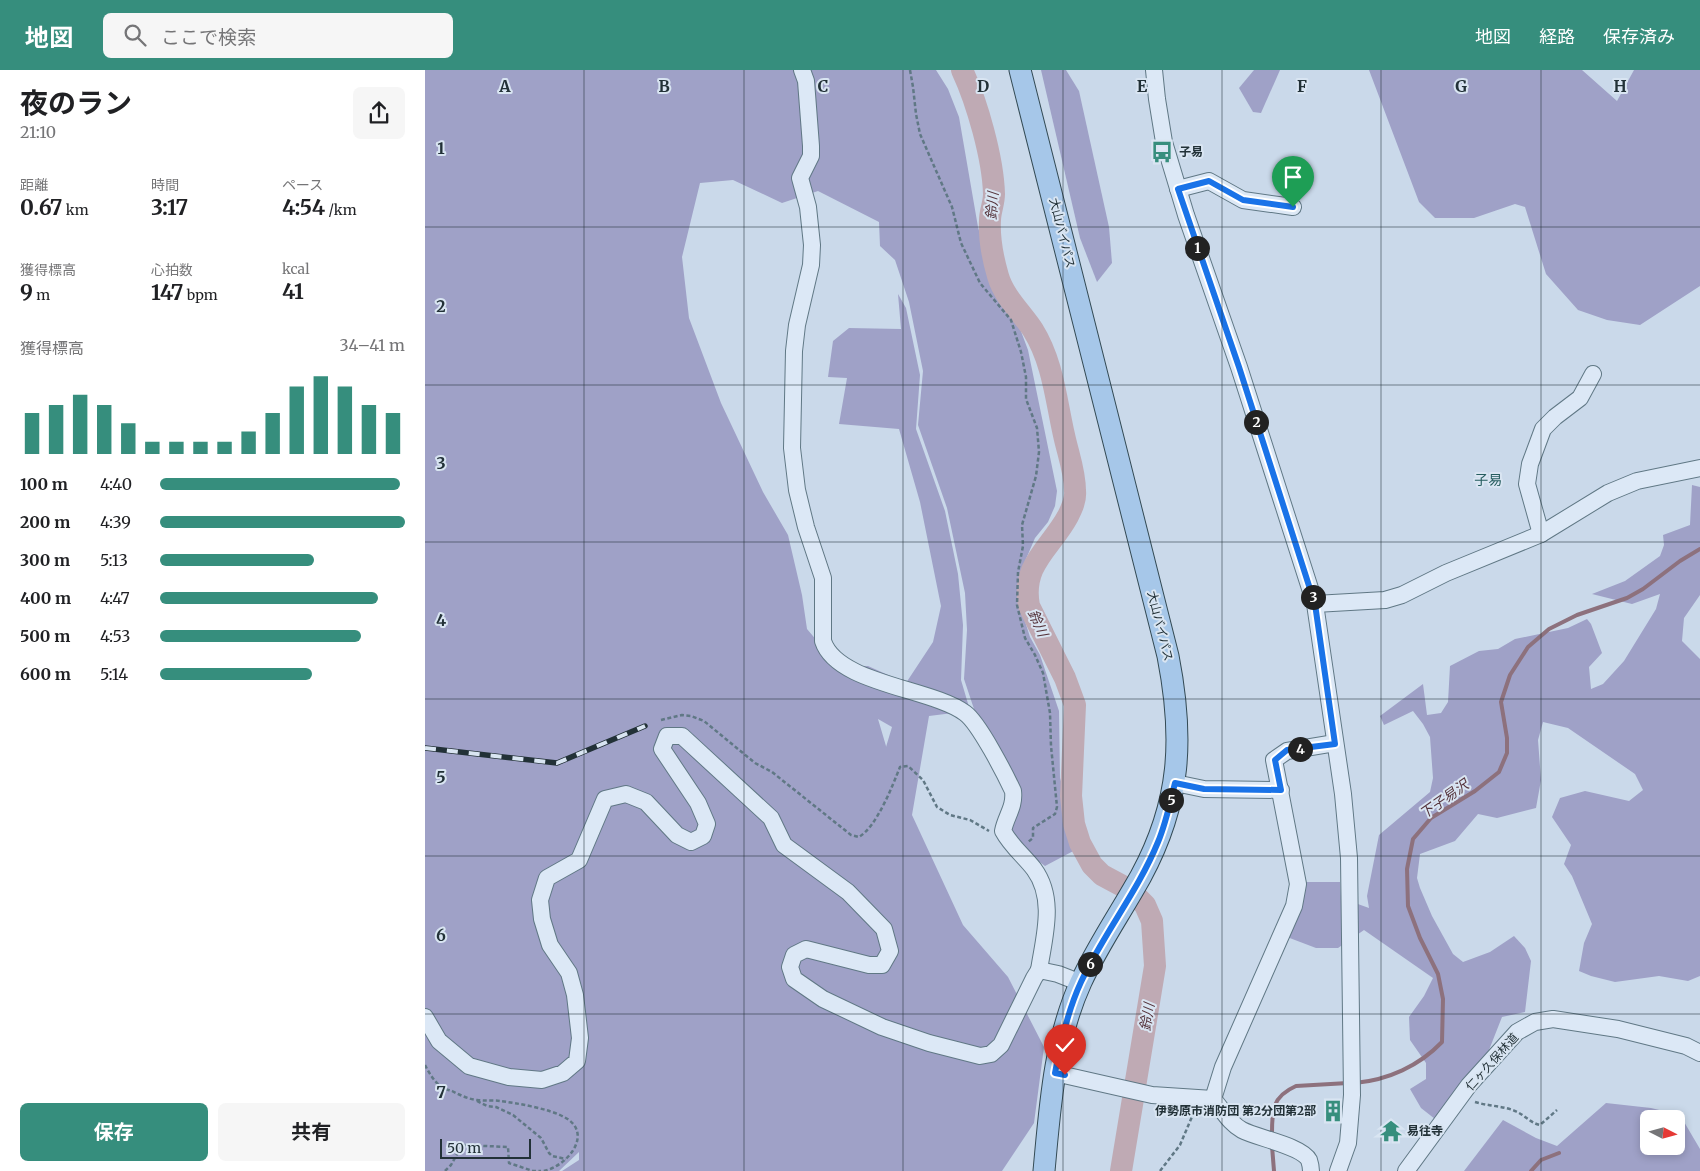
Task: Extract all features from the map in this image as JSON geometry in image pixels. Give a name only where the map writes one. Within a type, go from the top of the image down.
[{"type":"main road","name":"大山バイパス","points":[[1020,70],[1168,656],[1174,686],[1178,742],[1175,783],[1169,810],[1158,842],[1081,982],[1062,1038],[1051,1095],[1044,1171]]},
{"type":"street","points":[[425,1017],[439,1041],[469,1066],[509,1077],[542,1080],[563,1073],[577,1061],[580,1038],[575,995],[569,973],[550,946],[541,920],[540,900],[547,878],[579,860],[605,799],[626,794],[645,802],[677,836],[691,842],[703,836],[707,824],[701,810],[662,750],[667,736],[682,736],[771,818],[784,845],[848,892],[884,930],[890,951],[882,965],[869,966],[806,949],[794,955],[789,967],[794,979],[823,999],[882,1027],[929,1043],[980,1056],[991,1054],[1001,1045],[1039,970],[1047,920],[1046,893],[1035,870],[1010,843],[1003,831],[1005,820],[1013,805],[1013,791],[979,730],[967,715],[952,705],[851,670],[832,656],[823,641],[823,578],[806,527],[797,490],[791,428],[797,325],[811,265],[808,207],[800,178],[811,156],[806,81],[802,70]]},
{"type":"street","points":[[1154,70],[1164,142],[1178,189],[1239,367],[1315,604],[1343,794],[1349,858],[1352,1095],[1348,1143],[1338,1171]]},
{"type":"street","points":[[1178,189],[1209,181],[1243,200],[1293,207]]},
{"type":"street","points":[[1541,534],[1527,484],[1529,464],[1543,429],[1580,398],[1593,374]]},
{"type":"street","points":[[1315,604],[1385,600],[1402,595],[1446,572],[1541,534],[1607,493],[1637,481],[1700,468]]},
{"type":"street","points":[[1207,1098],[1223,1067],[1295,906],[1298,884],[1275,760],[1287,750],[1335,744]]},
{"type":"street","points":[[1175,783],[1204,789],[1281,790]]},
{"type":"street","points":[[1039,970],[1046,970],[1081,982]]},
{"type":"street","name":"仁ヶ久保林道","points":[[1406,1171],[1475,1078],[1517,1032],[1535,1022],[1553,1019],[1618,1029],[1686,1046],[1700,1052]]},
{"type":"street","points":[[1055,1073],[1152,1095],[1207,1098],[1232,1124],[1242,1130],[1301,1151],[1309,1159],[1311,1171]]},
{"type":"path","points":[[910,70],[919,129],[953,207],[961,243],[980,284],[1007,314],[1019,341],[1026,377],[1027,399],[1037,428],[1039,444],[1037,469],[1035,484],[1022,525],[1023,546],[1018,572],[1017,605],[1025,638],[1043,674],[1050,713],[1057,808],[1055,814],[1033,828],[1033,838],[1016,850]]},
{"type":"path","points":[[661,720],[682,715],[704,721],[755,763],[772,772],[851,835],[859,837],[866,832],[887,798],[900,768],[908,766],[923,780],[937,806],[949,815],[970,820],[993,833]]},
{"type":"path","points":[[425,1065],[441,1087],[513,1115],[541,1138],[549,1154],[566,1159]]},
{"type":"path","points":[[1461,1097],[1487,1106],[1515,1111],[1534,1124],[1541,1125],[1557,1110]]},
{"type":"path","points":[[1161,1171],[1207,1098]]},
{"type":"path","points":[[445,1171],[451,1165],[461,1146],[490,1145],[508,1147],[509,1163],[533,1171],[556,1168],[575,1150],[577,1134],[573,1126],[565,1118],[534,1108],[509,1103],[476,1100]]},
{"type":"shaded area","points":[[425,70],[936,70],[948,89],[959,117],[978,227],[994,285],[1016,318],[1028,350],[1057,491],[1055,506],[1048,522],[1035,538],[1026,559],[1021,578],[1021,598],[1023,615],[1030,637],[1040,655],[1059,711],[1060,778],[1079,848],[1045,866],[1018,846],[1009,835],[1017,812],[977,718],[964,679],[967,630],[965,593],[947,508],[918,425],[923,371],[909,302],[895,260],[880,246],[879,222],[818,191],[782,203],[733,180],[700,183],[682,257],[689,318],[721,403],[763,492],[788,535],[802,595],[807,629],[840,668],[868,666],[906,683],[933,642],[941,606],[920,502],[899,429],[839,424],[847,378],[828,377],[833,341],[849,328],[901,329],[898,294],[906,308],[920,375],[916,429],[945,511],[958,574],[963,625],[961,680],[969,707],[953,713],[929,716],[912,815],[963,925],[1008,977],[1044,1047],[1034,1123],[1002,1171],[562,1171],[579,1160],[579,1152],[559,1171],[425,1171]],"holes":[[[878,719],[892,727],[886,747]]]},
{"type":"shaded area","points":[[1041,70],[1066,70],[1079,91],[1109,227],[1112,263],[1097,282],[1080,238]]},
{"type":"shaded area","points":[[1254,70],[1280,70],[1261,113],[1253,112],[1239,88]]},
{"type":"shaded area","points":[[1369,70],[1582,70],[1617,101],[1634,70],[1700,70],[1700,286],[1640,325],[1607,320],[1578,310],[1546,274],[1525,207],[1515,204],[1474,218],[1435,218],[1419,202]]},
{"type":"shaded area","points":[[1692,485],[1700,487],[1700,595],[1684,618],[1682,641],[1700,659],[1700,976],[1688,981],[1659,976],[1615,982],[1579,971],[1584,943],[1592,924],[1572,876],[1564,864],[1571,845],[1552,817],[1560,798],[1585,791],[1629,801],[1643,790],[1635,774],[1568,728],[1543,722],[1538,740],[1541,780],[1536,808],[1497,818],[1478,814],[1455,841],[1420,854],[1417,878],[1420,888],[1432,916],[1453,954],[1463,962],[1490,952],[1514,936],[1525,948],[1531,961],[1525,1012],[1502,1017],[1489,1050],[1460,1090],[1435,1119],[1421,1108],[1410,1089],[1426,1079],[1426,1063],[1410,1040],[1409,1017],[1424,996],[1433,978],[1364,930],[1338,948],[1316,948],[1287,937],[1305,882],[1340,882],[1341,898],[1369,908],[1367,896],[1379,835],[1430,792],[1433,778],[1430,737],[1413,711],[1384,725],[1380,716],[1423,684],[1427,715],[1441,713],[1448,702],[1450,666],[1479,651],[1498,649],[1515,639],[1568,628],[1587,619],[1591,624],[1602,653],[1589,667],[1591,689],[1603,684],[1624,661],[1656,609],[1660,594],[1632,604],[1592,594],[1625,581],[1660,556],[1664,545],[1663,535],[1690,525]]},
{"type":"shaded area","points":[[1606,1103],[1651,1108],[1659,1110],[1640,1110],[1640,1155],[1685,1155],[1685,1124],[1700,1149],[1700,1171],[1464,1171],[1503,1120],[1536,1138],[1557,1146]]},
{"type":"waterway","name":"鈴川","points":[[962,70],[978,114],[991,164],[994,194],[990,217],[990,234],[996,269],[1004,291],[1033,330],[1045,355],[1053,381],[1074,476],[1075,494],[1072,507],[1061,527],[1033,568],[1029,579],[1028,591],[1029,606],[1065,678],[1075,705],[1071,796],[1074,824],[1080,843],[1092,865],[1102,875],[1130,890],[1145,905],[1152,921],[1155,966],[1121,1171]]},
{"type":"waterway","name":"下子易沢","points":[[1355,1083],[1379,1079],[1413,1065],[1442,1042],[1443,999],[1438,974],[1420,938],[1408,906],[1407,869],[1413,839],[1431,818],[1475,791],[1499,772],[1507,753],[1507,738],[1501,702],[1510,675],[1528,647],[1549,629],[1577,615],[1627,598],[1643,589],[1680,561],[1700,549]]},
{"type":"waterway","name":"下子易沢","points":[[1272,1136],[1272,1120],[1277,1100],[1288,1090],[1296,1086],[1348,1083]]},
{"type":"waterway","name":"下子易沢","points":[[1272,1146],[1274,1171]]},
{"type":"waterway","points":[[1531,1171],[1541,1160],[1559,1153]]},
{"type":"railway","points":[[425,748],[557,763],[645,726]]},
{"type":"place","name":"子易","points":[[1162,152]]},
{"type":"place","name":"伊勢原市消防団 第2分団第2部","points":[[1333,1111]]},
{"type":"place","name":"易往寺","points":[[1391,1131]]},
{"type":"district","name":"子易","points":[[1488,480]]},
{"type":"route","points":[[1065,1075],[1055,1073],[1070,1011],[1081,982],[1099,947],[1158,842],[1169,810],[1175,783],[1204,789],[1281,790],[1275,760],[1287,750],[1335,744],[1315,604],[1239,367],[1178,189],[1209,181],[1243,200],[1293,207]]}]
